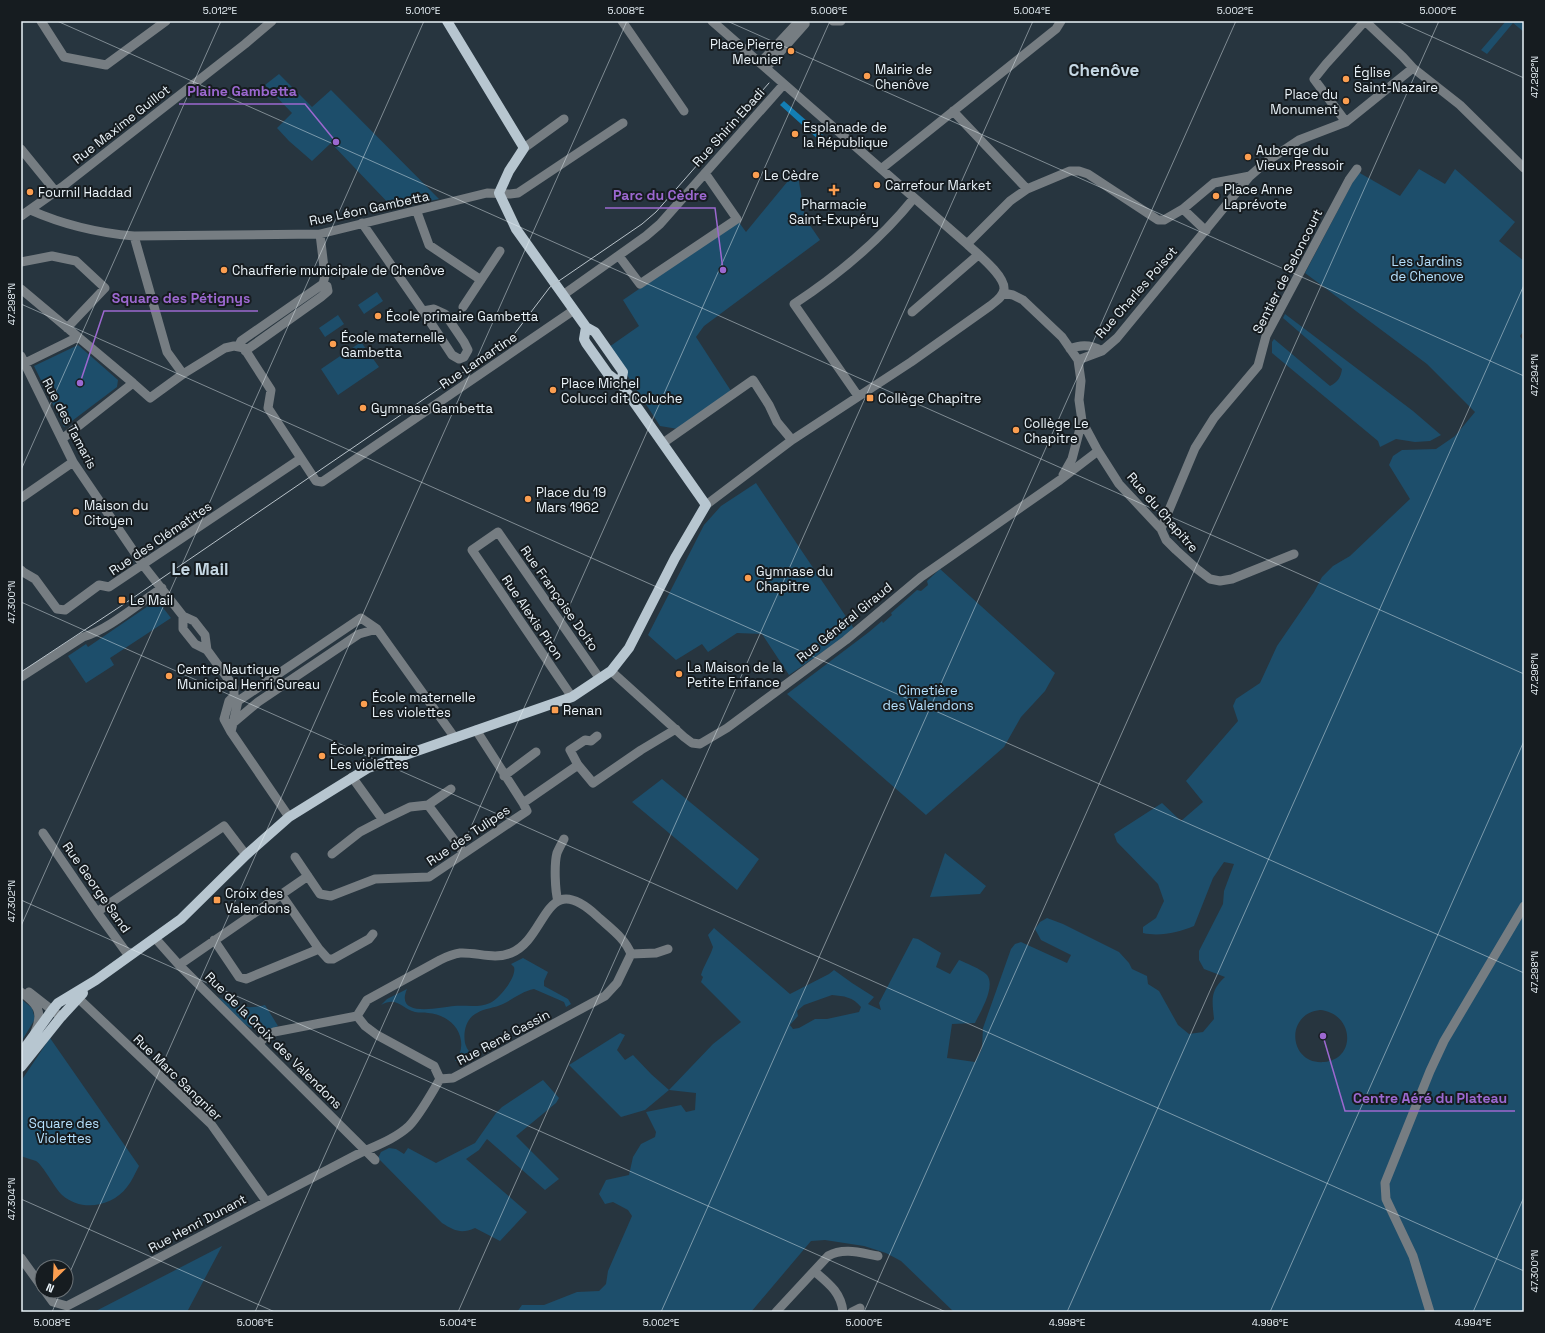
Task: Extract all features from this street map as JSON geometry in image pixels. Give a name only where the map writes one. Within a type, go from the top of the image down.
[{"type":"main road","points":[[21,1067],[35,1048],[58,1003],[96,980],[181,919],[246,855],[289,817],[368,768],[572,697],[611,671],[630,648],[675,558],[706,505],[621,384],[608,374],[586,343],[584,339],[586,327],[516,229],[499,193],[509,171],[524,148],[447,21]]},
{"type":"main road","points":[[21,1055],[32,1037],[54,1012],[78,998],[96,980]]},
{"type":"street","points":[[41,21],[64,57],[106,65],[166,21]]},
{"type":"street","name":"Rue Maxime Guillot","points":[[21,216],[56,192],[245,44],[272,21]]},
{"type":"street","points":[[622,21],[684,111]]},
{"type":"street","points":[[706,505],[792,440],[911,362],[990,306],[998,300],[1003,293],[1004,284],[1001,278],[967,244],[712,21]]},
{"type":"street","points":[[833,21],[841,21]]},
{"type":"street","points":[[1346,122],[1314,79],[1365,21],[1413,68],[1460,105],[1524,168]]},
{"type":"street","points":[[763,66],[803,22]]},
{"type":"street","points":[[881,169],[1056,29],[1058,22]]},
{"type":"street","points":[[1183,210],[1206,230],[1250,176],[1266,162],[1299,140],[1346,122],[1413,68]]},
{"type":"street","name":"Rue Shirin Ebadi","points":[[563,295],[619,256],[660,224],[784,84]]},
{"type":"street","points":[[953,111],[1027,189]]},
{"type":"street","points":[[524,148],[564,119]]},
{"type":"street","name":"Rue Léon Gambetta","points":[[30,210],[53,220],[81,228],[134,236],[320,234],[362,223],[417,212],[486,193],[518,193],[623,123]]},
{"type":"street","points":[[21,149],[56,192]]},
{"type":"street","name":"Sentier de Seloncourt","points":[[1161,529],[1195,448],[1214,418],[1258,366],[1266,336],[1349,180],[1357,169]]},
{"type":"street","points":[[967,244],[1010,201],[1027,189],[1070,171],[1079,171],[1088,174],[1158,220],[1164,220],[1183,210],[1214,183],[1250,176]]},
{"type":"street","points":[[619,256],[640,284],[737,219],[705,174]]},
{"type":"street","points":[[858,396],[794,304],[815,290],[864,250],[900,215],[914,198]]},
{"type":"street","points":[[417,212],[429,245],[481,280]]},
{"type":"street","name":"Rue Lamartine","points":[[362,223],[452,355],[459,359],[464,357],[468,350],[445,314],[434,309],[423,312]]},
{"type":"street","name":"Rue Charles Poisot","points":[[1078,360],[1102,351],[1117,338],[1206,230]]},
{"type":"street","points":[[300,459],[298,453],[268,408],[271,390],[242,349],[240,341],[323,284],[325,276],[320,234]]},
{"type":"street","points":[[134,236],[167,352],[183,374]]},
{"type":"street","points":[[463,307],[500,251]]},
{"type":"street","points":[[912,312],[978,255]]},
{"type":"street","points":[[21,262],[52,256],[76,261],[105,288],[67,328]]},
{"type":"street","points":[[21,290],[150,398],[183,374],[225,348],[242,349]]},
{"type":"street","points":[[1003,293],[1013,295],[1023,300],[1062,337],[1078,360]]},
{"type":"street","name":"Rue Lamartine","points":[[300,459],[316,482],[322,482],[574,310]]},
{"type":"street","points":[[22,362],[78,337]]},
{"type":"street","points":[[1070,349],[1077,346],[1094,346],[1102,351]]},
{"type":"street","name":"Rue Général Giraud","points":[[1060,480],[1072,459],[1082,421],[1079,400],[1081,381],[1078,360]]},
{"type":"street","name":"Rue des Tamaris","points":[[22,362],[73,462],[143,565],[183,616]]},
{"type":"street","points":[[663,443],[753,380],[769,405],[777,422],[792,440]]},
{"type":"street","points":[[62,439],[133,383]]},
{"type":"street","name":"Rue du Chapitre","points":[[1082,421],[1098,451],[1119,484],[1161,529],[1166,540],[1197,569],[1210,578],[1220,581],[1232,579],[1294,554]]},
{"type":"street","name":"Rue Général Giraud","points":[[611,671],[692,743],[700,744],[712,738],[846,640],[921,577],[1060,480],[1098,451]]},
{"type":"street","name":"Rue des Clématites","points":[[21,570],[35,579],[57,609],[65,610],[99,586],[110,588],[300,459]]},
{"type":"street","points":[[21,498],[73,462]]},
{"type":"street","name":"Rue Françoise Dolto","points":[[472,550],[498,532],[600,679]]},
{"type":"street","name":"Rue Alexis Piron","points":[[472,550],[572,697]]},
{"type":"street","points":[[21,677],[83,637],[103,628],[162,588]]},
{"type":"street","points":[[207,650],[205,635],[194,621],[183,616],[183,629],[195,644],[207,650],[234,687],[236,699]]},
{"type":"street","points":[[289,817],[232,728],[224,719],[229,701],[236,699],[361,618],[377,630],[455,738]]},
{"type":"street","points":[[232,728],[258,702],[359,634],[377,630]]},
{"type":"street","points":[[597,736],[591,741],[585,740],[570,750],[578,765],[594,783],[641,750],[676,729]]},
{"type":"street","points":[[476,730],[504,776],[523,803],[578,765]]},
{"type":"street","points":[[504,776],[536,752]]},
{"type":"street","points":[[352,777],[383,820]]},
{"type":"street","points":[[332,854],[360,832],[410,806],[428,805],[451,789]]},
{"type":"street","name":"Rue des Tulipes","points":[[295,857],[320,894],[331,896],[375,879],[429,877],[527,811],[523,803]]},
{"type":"street","points":[[428,805],[464,853]]},
{"type":"street","points":[[97,912],[224,826],[246,855]]},
{"type":"street","name":"Rue George Sand","points":[[43,833],[97,912],[130,956]]},
{"type":"street","points":[[558,901],[556,896],[557,853],[564,839]]},
{"type":"street","points":[[179,965],[308,876]]},
{"type":"street","points":[[281,894],[326,958],[334,959],[369,939],[373,934]]},
{"type":"street","points":[[259,1044],[268,1035],[274,1032],[356,1016],[367,1000],[446,957],[458,953],[500,956],[517,950],[533,935],[549,908],[558,901],[574,900],[585,905],[624,941],[631,954],[656,953],[668,949]]},
{"type":"street","points":[[1430,1312],[1413,1256],[1386,1199],[1385,1183],[1430,1070],[1444,1041],[1524,906]]},
{"type":"street","name":"Rue de la Croix des Valendons","points":[[155,938],[179,965],[354,1138],[364,1151],[375,1160]]},
{"type":"street","points":[[214,940],[239,977],[246,979],[319,949]]},
{"type":"street","name":"Rue René Cassin","points":[[440,1079],[453,1078],[605,996],[617,983],[631,954]]},
{"type":"street","points":[[21,986],[54,1012]]},
{"type":"street","points":[[21,992],[54,1012]]},
{"type":"street","points":[[21,992],[37,1006],[39,1013],[37,1027],[32,1037]]},
{"type":"street","name":"Rue Marc Sangnier","points":[[78,998],[211,1124],[266,1201]]},
{"type":"street","points":[[356,1016],[365,1026],[377,1035],[434,1066],[440,1079],[408,1126],[376,1146],[364,1151]]},
{"type":"street","name":"Rue Henri Dunant","points":[[50,1299],[52,1302],[67,1306],[364,1151]]},
{"type":"street","points":[[776,1312],[828,1256],[835,1252],[845,1250],[878,1256]]},
{"type":"street","points":[[21,1258],[34,1276]]},
{"type":"street","points":[[814,1271],[837,1292],[844,1312]]},
{"type":"green space","points":[[1506,21],[1524,21],[1524,32],[1513,23],[1487,54],[1481,50]]},
{"type":"green space","points":[[279,74],[312,107],[331,90],[439,199],[393,208],[331,143],[312,161],[289,141],[277,128],[292,113],[265,85]]},
{"type":"green space","name":"Les Jardins de Chenove","points":[[1419,169],[1445,184],[1455,169],[1515,222],[1499,241],[1524,261],[1524,331],[1520,336],[1524,342],[1524,1312],[954,1312],[901,1261],[886,1253],[864,1246],[825,1240],[811,1241],[751,1312],[517,1312],[522,1305],[544,1305],[577,1292],[599,1291],[606,1284],[608,1271],[632,1216],[628,1210],[613,1202],[605,1204],[599,1194],[606,1180],[629,1175],[633,1157],[641,1144],[655,1137],[656,1132],[646,1112],[681,1105],[686,1112],[695,1110],[696,1093],[669,1090],[713,1044],[741,1022],[701,982],[703,977],[701,975],[702,971],[713,947],[708,935],[714,928],[790,994],[834,970],[874,997],[868,1004],[881,1010],[879,1003],[913,938],[918,939],[941,953],[936,967],[950,974],[959,960],[978,969],[987,975],[989,980],[990,986],[986,999],[975,1023],[952,1024],[947,1058],[975,1062],[982,1049],[983,1028],[1011,949],[1015,944],[1021,942],[1067,963],[1071,955],[1041,940],[1035,929],[1040,922],[1047,918],[1063,924],[1119,952],[1129,963],[1132,969],[1147,976],[1148,984],[1159,991],[1178,1025],[1189,1034],[1203,1032],[1214,1019],[1214,991],[1225,977],[1204,969],[1199,960],[1199,951],[1223,904],[1224,891],[1234,864],[1224,862],[1213,878],[1194,926],[1169,933],[1143,933],[1143,927],[1156,918],[1164,901],[1158,884],[1117,842],[1114,834],[1162,803],[1181,821],[1203,802],[1186,781],[1238,721],[1233,706],[1236,699],[1260,683],[1277,646],[1314,592],[1322,577],[1333,566],[1350,556],[1410,499],[1389,465],[1393,456],[1402,450],[1436,449],[1455,436],[1475,412],[1427,364],[1305,273],[1358,172],[1400,196]],"holes":[[[832,995],[855,1001],[861,1007],[859,1012],[827,1019],[815,1019],[799,1028],[793,1029],[790,1025],[798,1016],[797,1011],[804,1005]],[[1320,1010],[1331,1013],[1340,1019],[1345,1027],[1347,1036],[1346,1045],[1342,1053],[1335,1059],[1324,1062],[1312,1061],[1304,1056],[1298,1048],[1295,1039],[1296,1029],[1301,1020],[1308,1014]]]},
{"type":"green space","points":[[797,170],[805,218],[820,240],[704,326],[696,337],[731,391],[678,429],[660,426],[609,347],[639,326],[623,300],[738,221],[746,232]]},
{"type":"green space","points":[[377,292],[383,301],[364,314],[358,305]]},
{"type":"green space","points":[[1285,314],[1413,411],[1441,435],[1430,441],[1415,442],[1396,439],[1380,447],[1378,441],[1272,353],[1272,342],[1274,339],[1330,386],[1339,379],[1341,374],[1342,369],[1283,318]]},
{"type":"green space","points":[[338,315],[344,324],[325,337],[319,328]]},
{"type":"green space","points":[[361,342],[379,367],[338,395],[321,369]]},
{"type":"green space","points":[[78,345],[118,380],[117,387],[64,427],[34,366]]},
{"type":"green space","name":"Gymnase du Chapitre","points":[[756,483],[855,630],[789,675],[762,634],[737,633],[708,652],[702,644],[676,660],[648,635],[704,525],[721,506]]},
{"type":"green space","name":"Cimetière des Valendons","points":[[940,569],[1055,673],[1045,691],[1021,717],[1004,747],[926,815],[787,694],[882,621],[883,623],[892,615],[891,613],[917,590],[921,591],[928,585],[927,581]]},
{"type":"green space","points":[[157,600],[171,618],[110,658],[114,665],[86,683],[68,656],[86,644],[88,647]]},
{"type":"green space","points":[[662,779],[759,859],[737,890],[632,802]]},
{"type":"green space","points":[[945,853],[986,886],[980,894],[930,897]]},
{"type":"green space","points":[[523,958],[548,972],[544,981],[544,986],[568,999],[571,1004],[566,1007],[564,1002],[534,989],[522,993],[500,1005],[483,1010],[473,1015],[466,1026],[464,1034],[465,1043],[468,1050],[472,1054],[477,1055],[465,1061],[455,1061],[461,1047],[460,1035],[454,1025],[445,1018],[434,1014],[415,1012],[395,1002],[381,1005],[387,999],[407,989],[405,998],[407,1004],[413,1008],[430,1009],[454,1006],[486,1005],[494,1001],[510,982],[514,971],[514,967],[511,964]]},
{"type":"green space","points":[[218,997],[230,1003],[241,1006],[252,1007],[265,1005],[278,1026],[266,1030],[259,1030],[245,1025]]},
{"type":"green space","points":[[21,999],[32,1008],[35,1019],[21,1042]]},
{"type":"green space","points":[[620,1033],[625,1035],[617,1050],[625,1060],[633,1055],[669,1090],[645,1110],[621,1117],[569,1065]]},
{"type":"green space","name":"Square des Violettes","points":[[50,1038],[139,1166],[132,1180],[121,1194],[105,1203],[87,1205],[78,1204],[70,1200],[62,1195],[39,1163],[21,1156],[21,1081]]},
{"type":"green space","points":[[543,1080],[559,1098],[556,1103],[516,1136],[559,1179],[545,1190],[487,1139],[479,1150],[466,1159],[527,1212],[500,1241],[475,1228],[466,1231],[458,1231],[442,1223],[378,1158],[381,1152],[389,1148],[396,1149],[404,1154],[408,1148],[436,1163],[475,1143],[496,1113],[502,1107]]},
{"type":"green space","points":[[222,1246],[187,1312],[94,1312]]},
{"type":"shaded area","points":[[784,101],[824,136],[820,141],[780,105]]},
{"type":"tram line","points":[[21,672],[124,604],[509,341],[550,287],[642,224],[656,212],[769,83]]},
{"type":"place","name":"Place Pierre Meunier","points":[[791,51]]},
{"type":"place","name":"Mairie de Chenôve","points":[[867,76]]},
{"type":"place","name":"Église Saint-Nazaire","points":[[1346,79]]},
{"type":"place","name":"Place du Monument","points":[[1346,101]]},
{"type":"place","name":"Esplanade de la République","points":[[795,134]]},
{"type":"place","name":"Plaine Gambetta","points":[[336,142]]},
{"type":"place","name":"Auberge du Vieux Pressoir","points":[[1248,157]]},
{"type":"place","name":"Le Cèdre","points":[[756,175]]},
{"type":"place","name":"Carrefour Market","points":[[877,185]]},
{"type":"place","name":"Pharmacie Saint-Exupéry","points":[[834,190]]},
{"type":"place","name":"Fournil Haddad","points":[[30,192]]},
{"type":"place","name":"Place Anne Laprévote","points":[[1216,196]]},
{"type":"place","name":"Chaufferie municipale de Chenôve","points":[[224,270]]},
{"type":"place","name":"Parc du Cèdre","points":[[723,270]]},
{"type":"place","name":"École primaire Gambetta","points":[[378,316]]},
{"type":"place","name":"École maternelle Gambetta","points":[[333,344]]},
{"type":"place","name":"Square des Pétignys","points":[[80,383]]},
{"type":"place","name":"Place Michel Colucci dit Coluche","points":[[553,390]]},
{"type":"place","name":"Collège Chapitre","points":[[870,398]]},
{"type":"place","name":"Gymnase Gambetta","points":[[363,408]]},
{"type":"place","name":"Collège Le Chapitre","points":[[1016,430]]},
{"type":"place","name":"Place du 19 Mars 1962","points":[[528,499]]},
{"type":"place","name":"Maison du Citoyen","points":[[76,512]]},
{"type":"place","name":"Gymnase du Chapitre","points":[[748,578]]},
{"type":"place","name":"Le Mail","points":[[122,600]]},
{"type":"place","name":"La Maison de la Petite Enfance","points":[[679,674]]},
{"type":"place","name":"Centre Nautique Municipal Henri Sureau","points":[[169,676]]},
{"type":"place","name":"École maternelle Les violettes","points":[[364,704]]},
{"type":"place","name":"Renan","points":[[555,710]]},
{"type":"place","name":"École primaire Les violettes","points":[[322,756]]},
{"type":"place","name":"Croix des Valendons","points":[[217,900]]},
{"type":"place","name":"Centre Aéré du Plateau","points":[[1323,1036]]},
{"type":"district","name":"Chenôve","points":[[1104,70]]},
{"type":"district","name":"Le Mail","points":[[200,569]]}]
